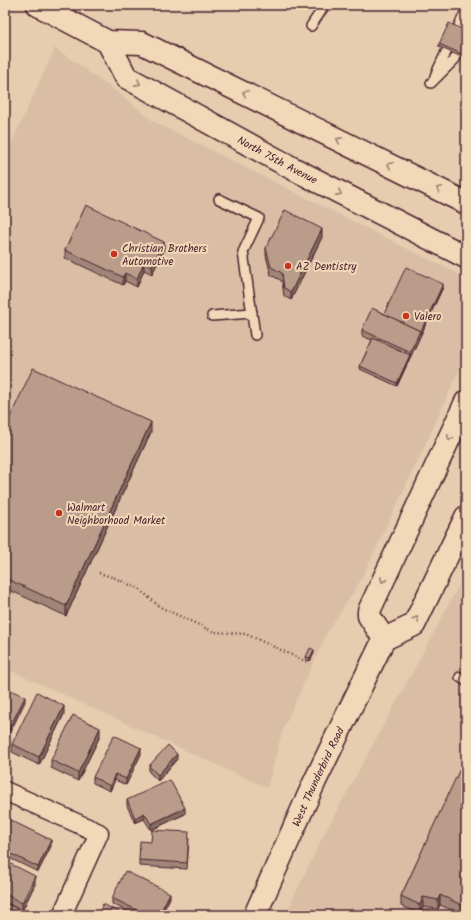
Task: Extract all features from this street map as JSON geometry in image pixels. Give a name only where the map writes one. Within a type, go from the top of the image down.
[{"type":"main road","points":[[38,5],[108,42],[142,43],[466,203]]},
{"type":"main road","name":"North 75th Avenue","points":[[108,42],[126,77],[298,172],[466,257]]},
{"type":"main road","points":[[466,402],[369,611],[369,616],[384,638],[414,625],[466,516]]},
{"type":"main road","name":"West Thunderbird Road","points":[[255,915],[315,781],[384,638]]},
{"type":"street","points":[[5,791],[99,833],[62,915]]},
{"type":"lane","points":[[311,26],[325,5]]},
{"type":"lane","points":[[457,30],[466,11]]},
{"type":"lane","points":[[447,50],[431,83],[455,59],[457,54]]},
{"type":"lane","points":[[219,198],[259,218],[244,252],[255,335]]},
{"type":"lane","points":[[212,316],[252,313]]},
{"type":"lane","points":[[466,676],[460,677],[466,681]]},
{"type":"path","points":[[98,574],[115,578],[139,589],[160,607],[214,632],[246,634],[309,663]]},
{"type":"shaded area","points":[[55,48],[128,100],[153,121],[466,278],[466,355],[361,580],[327,633],[283,729],[267,788],[5,668],[5,157]]},
{"type":"shaded area","points":[[466,571],[466,915],[285,915],[321,840]]},
{"type":"building","points":[[449,23],[466,31],[466,40],[462,49],[462,54],[439,44]]},
{"type":"building","points":[[466,40],[466,51],[462,49]]},
{"type":"building","name":"Christian Brothers Automotive","points":[[86,205],[164,242],[152,266],[144,262],[137,279],[125,273],[123,277],[65,250]]},
{"type":"building","name":"AZ Dentistry","points":[[285,210],[322,229],[291,292],[284,288],[282,273],[271,267],[266,248]]},
{"type":"building","points":[[406,267],[443,284],[420,333],[420,331],[384,314]]},
{"type":"building","points":[[372,308],[420,331],[410,352],[362,330]]},
{"type":"building","points":[[373,338],[410,355],[397,383],[360,366]]},
{"type":"building","name":"Walmart Neighborhood Market","points":[[33,368],[151,422],[66,606],[5,578],[5,428]]},
{"type":"building","points":[[310,648],[314,650],[310,658],[306,657]]},
{"type":"building","points":[[5,687],[25,697],[5,737]]},
{"type":"building","points":[[37,692],[64,706],[39,757],[12,744]]},
{"type":"building","points":[[73,715],[100,728],[78,773],[51,760]]},
{"type":"building","points":[[114,735],[141,748],[126,779],[115,774],[110,786],[93,777]]},
{"type":"building","points":[[168,745],[177,754],[158,775],[149,766]]},
{"type":"building","points":[[465,758],[466,907],[440,895],[438,900],[423,897],[420,905],[401,896]]},
{"type":"building","points":[[170,780],[185,808],[151,824],[144,813],[135,818],[127,800]]},
{"type":"building","points":[[8,819],[51,840],[38,867],[5,851],[5,824]]},
{"type":"building","points":[[152,830],[189,832],[187,863],[139,860],[140,841],[151,842]]},
{"type":"building","points":[[5,861],[35,876],[22,903],[5,894]]},
{"type":"building","points":[[125,871],[170,893],[159,915],[147,915],[112,898]]},
{"type":"building","points":[[5,903],[20,910],[17,915],[5,915]]},
{"type":"building","points":[[103,904],[125,915],[98,915]]},
{"type":"place","name":"Christian Brothers Automotive","points":[[114,254]]},
{"type":"place","name":"AZ Dentistry","points":[[288,266]]},
{"type":"place","name":"Valero","points":[[406,316]]},
{"type":"place","name":"Walmart Neighborhood Market","points":[[59,513]]}]
